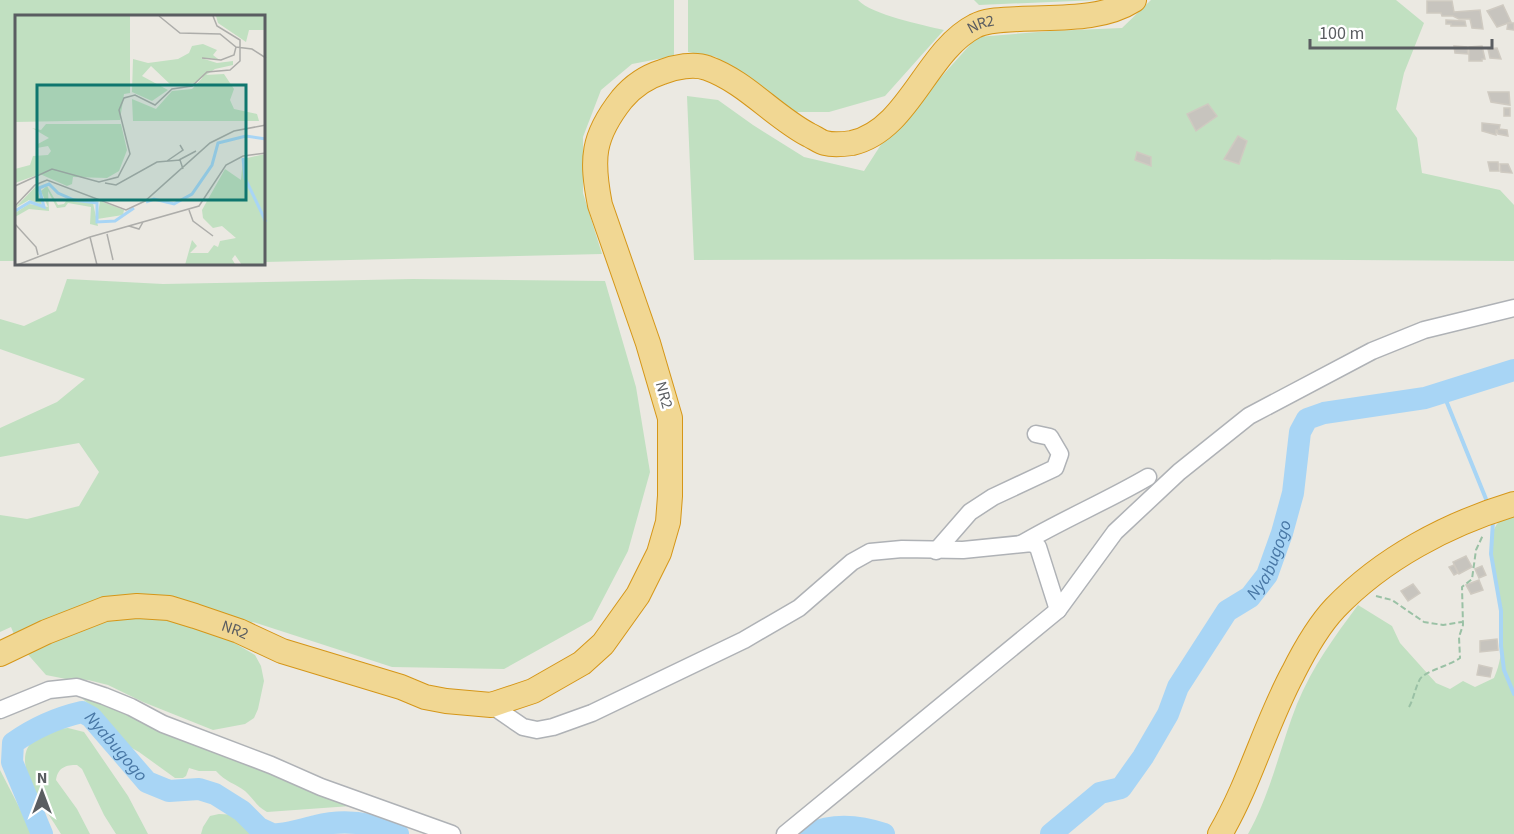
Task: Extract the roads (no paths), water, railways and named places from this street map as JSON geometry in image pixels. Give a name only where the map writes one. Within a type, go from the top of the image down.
[{"type":"highway","name":"NR2","points":[[0,654],[46,632],[105,609],[137,606],[169,608],[239,631],[282,651],[347,669],[425,697],[446,701],[491,705],[533,691],[558,678],[582,663],[603,644],[638,595],[659,553],[668,522],[670,418],[648,343],[600,205],[594,161],[598,137],[604,122],[628,91],[639,83],[672,68],[705,67],[729,79],[792,125],[825,143],[852,142],[865,138],[896,114],[943,54],[964,33],[977,24],[997,20],[1097,15],[1125,6],[1134,0]]},
{"type":"highway","points":[[1220,834],[1238,800],[1292,673],[1312,639],[1334,609],[1368,579],[1406,552],[1439,534],[1489,512],[1514,504]]},
{"type":"street","points":[[785,834],[1058,610],[1115,532],[1179,472],[1249,416],[1372,351],[1424,330],[1514,308]]},
{"type":"street","points":[[936,551],[970,512],[993,497],[1055,468],[1060,454],[1050,437],[1036,434]]},
{"type":"street","points":[[1023,543],[1148,477]]},
{"type":"street","points":[[491,705],[523,727],[537,730],[574,720],[744,640],[799,608],[861,556],[882,550],[936,551],[1032,543],[1038,547],[1058,610]]},
{"type":"street","points":[[0,710],[49,690],[77,687],[105,696],[163,724],[321,786],[452,834]]},
{"type":"waterway","name":"Nyabugogo","points":[[1051,834],[1100,793],[1121,788],[1143,757],[1168,714],[1178,687],[1227,611],[1250,597],[1267,575],[1293,493],[1300,432],[1307,419],[1324,413],[1425,398],[1514,370]]},
{"type":"waterway","points":[[1443,393],[1486,499]]},
{"type":"waterway","points":[[1493,521],[1491,554],[1501,611],[1501,646],[1504,670],[1514,694]]},
{"type":"waterway","name":"Nyabugogo","points":[[42,834],[12,762],[13,743],[46,724],[82,712],[91,717],[147,782],[169,791],[199,789],[215,794],[242,811],[259,828],[272,834]]},
{"type":"waterway","name":"Nyabugogo","points":[[279,834],[337,823],[368,825],[398,834]]},
{"type":"waterway","name":"Nyabugogo","points":[[809,834],[818,830],[846,826],[884,834]]}]
